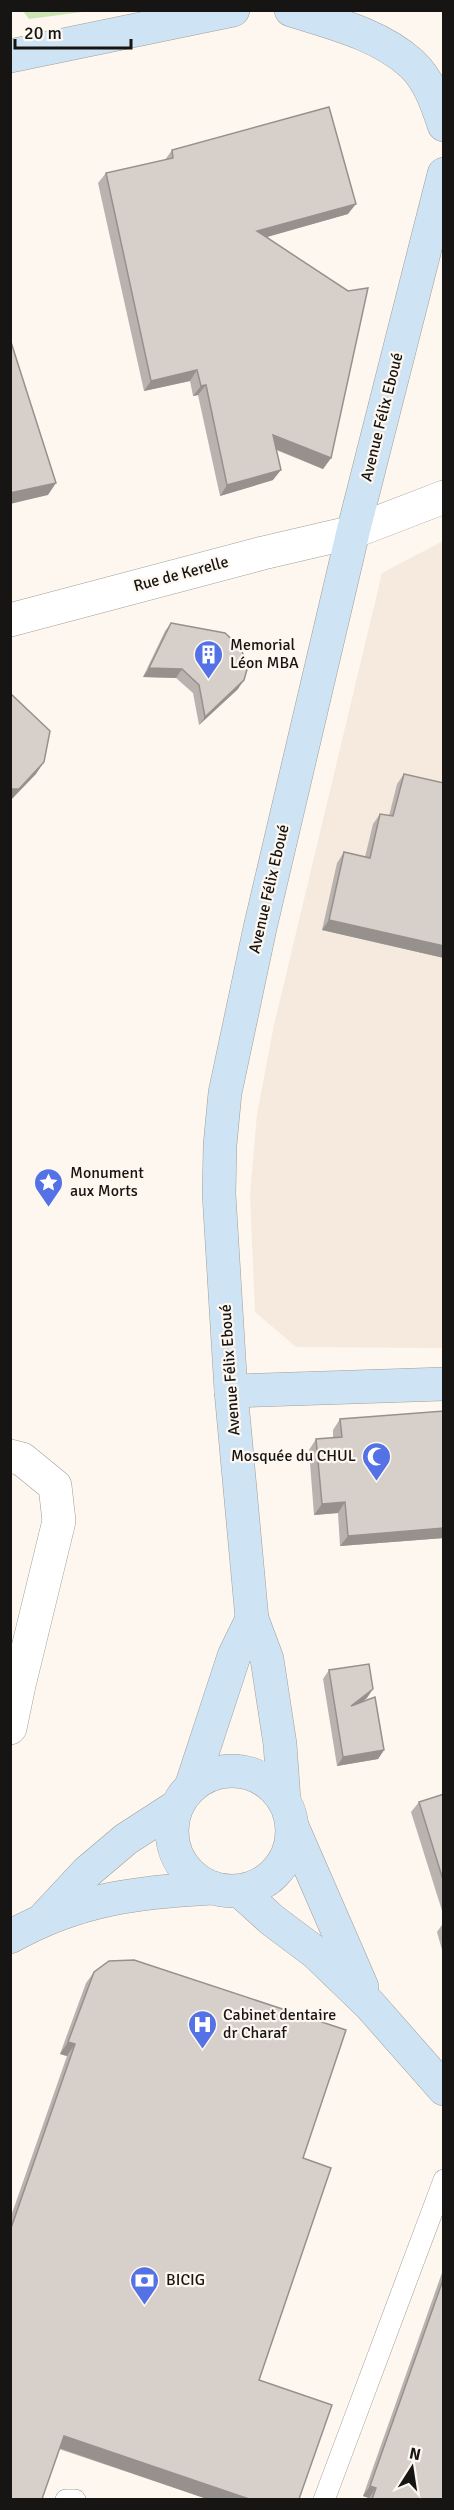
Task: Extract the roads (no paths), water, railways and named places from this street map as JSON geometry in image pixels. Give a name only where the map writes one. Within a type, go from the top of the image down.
[{"type":"main road","points":[[10,56],[233,10]]},
{"type":"main road","points":[[291,10],[366,34],[412,65],[434,96],[444,125]]},
{"type":"main road","name":"Avenue Félix Eboué","points":[[288,1813],[267,1659],[252,1619],[231,1391],[219,1194],[225,1093],[262,917],[353,532],[444,174]]},
{"type":"main road","points":[[231,1391],[444,1384]]},
{"type":"main road","points":[[252,1619],[234,1656],[172,1825],[173,1845],[181,1863],[195,1879],[226,1889],[316,1953],[370,2005],[444,2090]]},
{"type":"main road","points":[[44,1918],[95,1865],[126,1839],[184,1797],[206,1777],[222,1772],[240,1772],[258,1777],[273,1787],[288,1813],[370,2005]]},
{"type":"main road","points":[[10,1937],[44,1918],[95,1902],[158,1891],[226,1889],[258,1885],[273,1876],[284,1862],[291,1845],[288,1813]]},
{"type":"street","name":"Rue de Kerelle","points":[[10,620],[262,553],[353,532],[444,497]]},
{"type":"street","points":[[10,1456],[22,1459],[55,1486],[59,1521],[18,1685],[10,1728]]},
{"type":"lane","points":[[324,2499],[444,2180]]},
{"type":"lane","points":[[66,2499],[75,2499]]},
{"type":"place","name":"Memorial Léon MBA","points":[[209,680]]},
{"type":"place","name":"Monument aux Morts","points":[[49,1208]]},
{"type":"place","name":"Mosquée du CHUL","points":[[377,1482]]},
{"type":"place","name":"Cabinet dentaire dr Charaf","points":[[202,2050]]},
{"type":"place","name":"BICIG","points":[[145,2306]]}]
